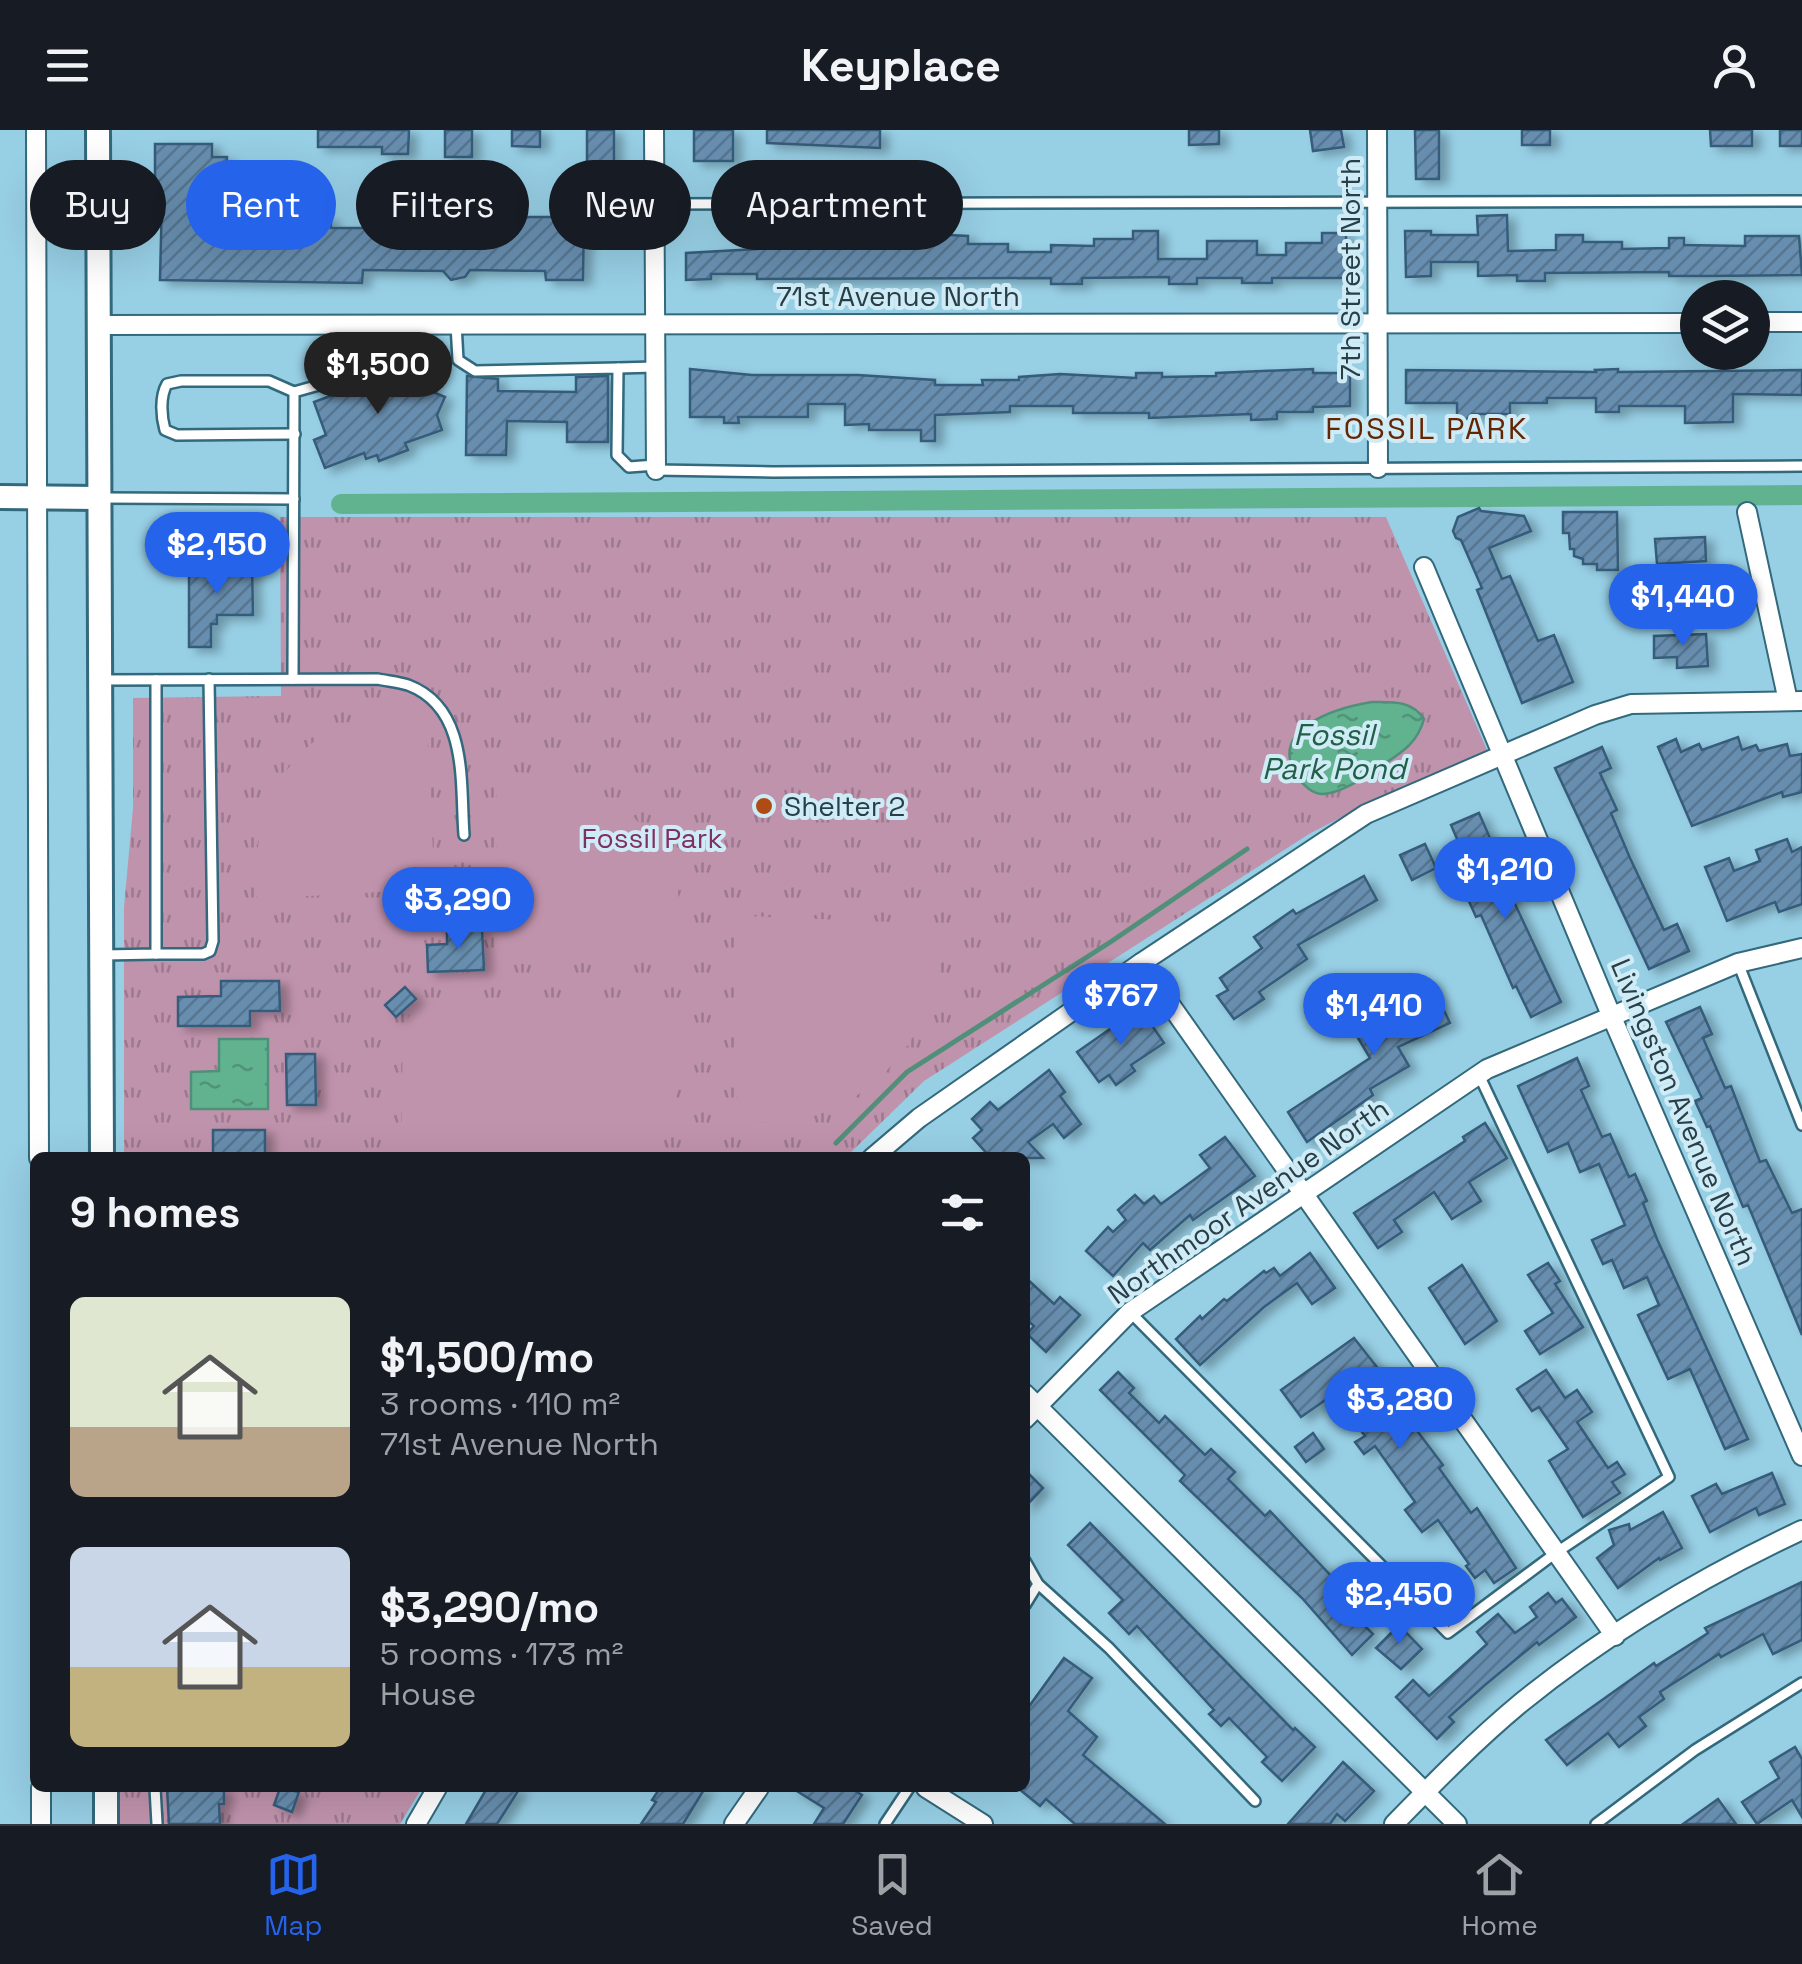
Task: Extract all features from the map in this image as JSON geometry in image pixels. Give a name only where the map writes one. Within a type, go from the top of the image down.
[{"type":"main road","points":[[98,130],[102,1152]]},
{"type":"main road","points":[[0,497],[98,498]]},
{"type":"main road","points":[[106,1792],[106,1824]]},
{"type":"street","points":[[36,130],[39,1152]]},
{"type":"street","points":[[654,130],[654,160]]},
{"type":"street","name":"7th Street North","points":[[1376,130],[1378,468]]},
{"type":"street","points":[[654,250],[656,468]]},
{"type":"street","points":[[1770,322],[1802,322]]},
{"type":"street","name":"71st Avenue North","points":[[99,325],[1680,323]]},
{"type":"street","points":[[879,1152],[920,1118],[1141,963],[1366,814],[1631,704],[1795,701],[1746,512]]},
{"type":"street","name":"Livingston Avenue North","points":[[1424,567],[1611,1015],[1802,1456]]},
{"type":"street","name":"Northmoor Avenue North","points":[[1030,1405],[1130,1312],[1478,1075],[1738,963],[1802,948]]},
{"type":"street","points":[[1141,963],[1615,1636]]},
{"type":"street","points":[[1030,1407],[1457,1824]]},
{"type":"street","points":[[1394,1824],[1524,1701],[1685,1592],[1802,1530]]},
{"type":"street","points":[[41,1792],[41,1824]]},
{"type":"street","points":[[416,1824],[436,1792]]},
{"type":"street","points":[[734,1824],[755,1792]]},
{"type":"street","points":[[932,1792],[983,1824]]},
{"type":"lane","points":[[691,204],[1802,201]]},
{"type":"lane","points":[[295,434],[177,436],[166,430],[162,421],[163,392],[168,384],[181,380],[269,381],[294,392],[350,376],[372,364],[379,324]]},
{"type":"lane","points":[[456,324],[458,360],[475,371],[656,367]]},
{"type":"lane","points":[[618,368],[617,455],[629,466],[773,472],[1802,466]]},
{"type":"lane","points":[[293,679],[294,392]]},
{"type":"lane","points":[[98,498],[294,500]]},
{"type":"lane","points":[[101,955],[203,954],[210,951],[214,941],[209,679]]},
{"type":"lane","points":[[99,680],[378,679],[410,686],[433,701],[450,723],[458,745],[464,836]]},
{"type":"lane","points":[[156,680],[156,954]]},
{"type":"lane","points":[[1738,963],[1802,1125]]},
{"type":"lane","points":[[1130,1312],[1448,1632],[1556,1552],[1670,1477],[1478,1075]]},
{"type":"lane","points":[[1030,1570],[1038,1584],[1109,1648],[1255,1801]]},
{"type":"lane","points":[[1030,1597],[1038,1584]]},
{"type":"lane","points":[[1596,1824],[1694,1750],[1802,1683]]},
{"type":"lane","points":[[155,1792],[157,1824]]},
{"type":"lane","points":[[886,1824],[906,1792]]},
{"type":"green space","name":"Fossil Park","points":[[280,517],[1386,517],[1487,750],[1382,796],[1309,834],[924,1081],[851,1152],[124,1152],[124,907],[133,808],[133,698],[281,696]]},
{"type":"green space","points":[[426,706],[434,873],[415,890],[257,899],[263,821],[284,774],[300,754],[319,737],[343,724]]},
{"type":"green space","points":[[497,772],[540,775],[578,784],[610,799],[637,821],[659,848],[674,881],[684,919],[687,962],[517,964],[496,950]]},
{"type":"green space","points":[[746,916],[942,924],[935,986],[910,1041],[892,1066],[869,1086],[814,1116],[785,1122],[737,1122],[734,929]]},
{"type":"green space","points":[[685,1002],[678,1086],[652,1152],[401,1152],[403,1025],[418,1008],[428,1004]]},
{"type":"green space","points":[[118,1792],[420,1792],[400,1824],[117,1824]]},
{"type":"water","name":"Fossil Park Pond","points":[[1372,702],[1401,703],[1414,708],[1424,719],[1417,736],[1400,753],[1345,788],[1323,794],[1308,789],[1290,761],[1290,746],[1297,734],[1324,716]]},
{"type":"water","points":[[219,1039],[268,1039],[268,1109],[191,1109],[191,1072],[219,1071]]},
{"type":"building","points":[[318,130],[409,130],[408,154],[382,154],[382,147],[318,147]]},
{"type":"building","points":[[445,130],[472,130],[472,157],[445,157]]},
{"type":"building","points":[[512,130],[540,130],[540,147],[512,146]]},
{"type":"building","points":[[587,130],[614,130],[614,160],[587,160]]},
{"type":"building","points":[[694,130],[733,130],[733,160],[694,161]]},
{"type":"building","points":[[767,130],[880,130],[880,148],[767,143]]},
{"type":"building","points":[[1189,130],[1219,130],[1219,144],[1189,145]]},
{"type":"building","points":[[1310,130],[1341,130],[1344,147],[1313,151]]},
{"type":"building","points":[[1415,130],[1439,130],[1439,179],[1416,179]]},
{"type":"building","points":[[1522,130],[1550,130],[1550,145],[1522,145]]},
{"type":"building","points":[[1710,130],[1752,130],[1752,146],[1711,146]]},
{"type":"building","points":[[1780,130],[1802,130],[1802,146],[1780,146]]},
{"type":"building","points":[[155,144],[212,144],[212,157],[227,157],[186,160],[186,250],[336,250],[336,228],[356,228],[356,250],[529,250],[529,217],[549,217],[549,250],[583,250],[583,280],[546,280],[545,271],[470,270],[465,277],[451,280],[443,271],[363,270],[362,283],[160,280],[161,250],[166,250],[166,160],[155,160]]},
{"type":"building","points":[[1507,215],[1508,251],[1556,250],[1556,235],[1583,235],[1583,242],[1622,242],[1622,249],[1669,248],[1669,238],[1684,238],[1684,245],[1745,246],[1745,236],[1799,236],[1802,275],[1545,273],[1545,281],[1517,281],[1517,275],[1478,276],[1478,262],[1431,262],[1431,276],[1406,277],[1405,231],[1478,235],[1477,216]]},
{"type":"building","points":[[1133,231],[1158,231],[1158,259],[1207,259],[1207,241],[1257,241],[1257,255],[1286,255],[1286,243],[1322,243],[1322,233],[1346,233],[1346,278],[1272,278],[1272,283],[1242,283],[1242,278],[1197,278],[1197,284],[1169,284],[1169,277],[1082,278],[1082,284],[1051,284],[1051,278],[757,279],[757,274],[711,274],[711,279],[686,280],[686,253],[963,250],[963,236],[968,236],[968,244],[1008,244],[1008,252],[1051,252],[1051,245],[1094,246],[1094,239],[1133,239]]},
{"type":"building","points":[[418,363],[428,390],[445,397],[437,415],[442,430],[405,443],[408,450],[379,461],[377,455],[366,459],[364,453],[325,468],[314,440],[326,435],[314,402]]},
{"type":"building","points":[[690,369],[752,375],[858,375],[935,380],[935,385],[983,385],[982,380],[1060,374],[1136,378],[1136,373],[1162,373],[1162,377],[1216,376],[1313,369],[1313,373],[1350,373],[1350,406],[1277,412],[1277,419],[1251,420],[1251,414],[1149,418],[1149,413],[1073,413],[1073,406],[1010,406],[1010,412],[935,415],[935,441],[921,441],[921,430],[869,430],[869,424],[845,425],[845,404],[808,404],[808,417],[738,417],[739,423],[724,423],[724,417],[690,417]]},
{"type":"building","points":[[1406,370],[1802,370],[1802,395],[1733,394],[1733,422],[1685,423],[1685,406],[1619,406],[1619,412],[1596,412],[1596,398],[1510,403],[1510,414],[1472,414],[1472,419],[1457,419],[1457,403],[1406,403]]},
{"type":"building","points":[[467,376],[498,379],[498,391],[576,392],[576,377],[608,376],[608,442],[567,442],[567,422],[507,421],[506,455],[466,455]]},
{"type":"building","points":[[1479,508],[1524,516],[1531,531],[1489,548],[1502,579],[1510,576],[1538,641],[1554,635],[1573,682],[1522,703],[1477,590],[1482,588],[1461,540],[1453,531],[1458,517]]},
{"type":"building","points":[[1563,512],[1617,512],[1618,570],[1597,570],[1597,564],[1583,564],[1583,559],[1574,556],[1569,533],[1563,533]]},
{"type":"building","points":[[1705,537],[1706,561],[1657,564],[1655,539]]},
{"type":"building","points":[[252,563],[253,615],[217,615],[217,624],[211,624],[211,647],[189,647],[189,564]]},
{"type":"building","points":[[1706,634],[1708,666],[1677,668],[1677,657],[1654,658],[1654,636]]},
{"type":"building","points":[[1738,737],[1742,750],[1756,745],[1759,751],[1787,744],[1790,756],[1802,754],[1802,792],[1783,797],[1782,792],[1692,826],[1658,747],[1676,739],[1681,752],[1699,744],[1702,750]]},
{"type":"building","points":[[1602,747],[1611,768],[1600,773],[1617,810],[1611,813],[1630,858],[1664,930],[1677,924],[1689,951],[1649,969],[1555,768]]},
{"type":"building","points":[[1479,813],[1490,838],[1476,844],[1490,876],[1500,872],[1561,1002],[1531,1017],[1516,986],[1513,988],[1481,915],[1476,917],[1463,888],[1476,883],[1451,825]]},
{"type":"building","points":[[1787,839],[1792,852],[1802,847],[1802,904],[1779,912],[1775,902],[1727,921],[1705,867],[1729,858],[1734,871],[1760,861],[1756,850]]},
{"type":"building","points":[[1425,844],[1436,868],[1412,880],[1400,855]]},
{"type":"building","points":[[1364,876],[1377,900],[1298,945],[1307,959],[1259,992],[1264,999],[1234,1019],[1217,996],[1228,990],[1220,978],[1262,948],[1254,937],[1293,910],[1296,914]]},
{"type":"building","points":[[482,929],[484,970],[428,972],[427,945],[447,944],[447,931]]},
{"type":"building","points":[[221,981],[279,981],[280,1011],[250,1011],[250,1026],[178,1026],[178,997],[221,996]]},
{"type":"building","points":[[1430,981],[1450,1023],[1398,1047],[1409,1066],[1370,1089],[1373,1095],[1307,1142],[1288,1112],[1370,1058],[1352,1028],[1397,1001],[1395,997]]},
{"type":"building","points":[[405,987],[416,999],[396,1017],[385,1005]]},
{"type":"building","points":[[1700,1007],[1712,1034],[1703,1038],[1725,1088],[1731,1086],[1760,1162],[1766,1160],[1792,1213],[1802,1209],[1802,1335],[1748,1205],[1743,1207],[1710,1126],[1707,1127],[1695,1101],[1702,1098],[1666,1022]]},
{"type":"building","points":[[1140,1008],[1164,1043],[1131,1065],[1135,1071],[1116,1085],[1109,1075],[1099,1082],[1077,1052]]},
{"type":"building","points":[[286,1054],[315,1054],[316,1105],[287,1105]]},
{"type":"building","points":[[1577,1058],[1589,1086],[1581,1090],[1602,1137],[1610,1134],[1629,1177],[1635,1174],[1657,1239],[1748,1439],[1725,1449],[1690,1369],[1668,1379],[1638,1315],[1659,1305],[1647,1277],[1624,1288],[1612,1260],[1603,1264],[1592,1240],[1625,1225],[1599,1164],[1580,1172],[1568,1143],[1548,1152],[1518,1086]]},
{"type":"building","points":[[1049,1070],[1065,1092],[1060,1096],[1081,1124],[1064,1138],[1053,1124],[1028,1142],[1043,1158],[1030,1158],[1030,1152],[986,1152],[973,1138],[982,1130],[972,1119],[990,1102],[998,1110]]},
{"type":"building","points":[[1485,1123],[1507,1158],[1469,1182],[1481,1201],[1452,1219],[1434,1192],[1394,1220],[1402,1232],[1378,1248],[1354,1213],[1465,1141],[1463,1137]]},
{"type":"building","points":[[213,1130],[265,1130],[265,1152],[213,1152]]},
{"type":"building","points":[[1225,1137],[1255,1176],[1193,1220],[1190,1215],[1150,1250],[1143,1243],[1113,1276],[1086,1251],[1108,1227],[1113,1232],[1126,1220],[1118,1210],[1135,1195],[1144,1204],[1154,1196],[1161,1204],[1210,1168],[1200,1155]]},
{"type":"building","points":[[1310,1253],[1335,1288],[1312,1304],[1297,1283],[1200,1365],[1176,1339],[1200,1316],[1202,1319],[1264,1271],[1274,1268],[1280,1276]]},
{"type":"building","points":[[1548,1263],[1560,1281],[1555,1284],[1583,1327],[1540,1354],[1525,1331],[1553,1313],[1528,1275]]},
{"type":"building","points":[[1462,1265],[1497,1321],[1465,1344],[1429,1288]]},
{"type":"building","points":[[1030,1282],[1054,1304],[1060,1297],[1080,1315],[1046,1352],[1030,1337],[1034,1326],[1030,1322]]},
{"type":"building","points":[[1354,1338],[1399,1395],[1393,1399],[1443,1465],[1439,1468],[1471,1513],[1477,1508],[1516,1568],[1494,1583],[1485,1570],[1475,1578],[1438,1520],[1422,1532],[1405,1510],[1415,1502],[1375,1446],[1364,1454],[1355,1442],[1365,1436],[1334,1394],[1301,1417],[1281,1390]]},
{"type":"building","points":[[1546,1370],[1565,1398],[1577,1390],[1592,1412],[1577,1422],[1608,1468],[1617,1462],[1625,1474],[1612,1482],[1620,1493],[1583,1517],[1549,1461],[1568,1449],[1539,1407],[1532,1411],[1517,1389]]},
{"type":"building","points":[[1118,1372],[1134,1388],[1129,1393],[1159,1423],[1165,1416],[1205,1455],[1211,1449],[1235,1472],[1228,1479],[1265,1516],[1270,1511],[1349,1595],[1341,1602],[1373,1634],[1352,1655],[1302,1598],[1180,1481],[1185,1475],[1100,1390]]},
{"type":"building","points":[[1313,1433],[1324,1449],[1306,1462],[1295,1447]]},
{"type":"building","points":[[1772,1473],[1785,1504],[1759,1515],[1756,1508],[1710,1532],[1692,1496],[1716,1484],[1722,1494]]},
{"type":"building","points":[[1030,1475],[1043,1488],[1030,1502]]},
{"type":"building","points":[[1663,1512],[1682,1548],[1659,1558],[1618,1588],[1597,1558],[1614,1545],[1609,1530],[1629,1524],[1630,1530]]},
{"type":"building","points":[[1090,1523],[1293,1730],[1315,1747],[1282,1781],[1262,1762],[1267,1757],[1229,1718],[1221,1726],[1209,1714],[1214,1710],[1137,1626],[1129,1634],[1109,1613],[1123,1600],[1068,1545]]},
{"type":"building","points":[[1802,1582],[1802,1640],[1773,1654],[1763,1634],[1721,1657],[1719,1654],[1660,1692],[1664,1699],[1639,1717],[1646,1726],[1619,1747],[1608,1733],[1567,1765],[1546,1740],[1654,1663],[1656,1666],[1708,1633],[1705,1628]]},
{"type":"building","points":[[1548,1593],[1556,1603],[1562,1599],[1576,1617],[1539,1645],[1537,1642],[1485,1685],[1449,1717],[1454,1722],[1437,1739],[1396,1697],[1413,1680],[1429,1696],[1487,1644],[1477,1632],[1498,1614],[1515,1633],[1537,1617],[1530,1607]]},
{"type":"building","points":[[1399,1625],[1422,1649],[1401,1669],[1376,1648]]},
{"type":"building","points":[[1064,1658],[1092,1678],[1068,1711],[1097,1737],[1083,1755],[1165,1824],[1075,1824],[1046,1799],[1040,1806],[1023,1792],[1030,1792],[1030,1705]]},
{"type":"building","points":[[1795,1747],[1802,1759],[1802,1817],[1792,1800],[1757,1824],[1742,1802],[1779,1778],[1770,1762]]},
{"type":"building","points":[[1343,1762],[1374,1791],[1345,1821],[1337,1814],[1330,1824],[1288,1824]]},
{"type":"building","points":[[167,1792],[224,1792],[224,1804],[219,1804],[220,1824],[169,1824]]},
{"type":"building","points":[[279,1792],[299,1792],[292,1812],[274,1805]]},
{"type":"building","points":[[485,1792],[517,1792],[497,1824],[466,1824]]},
{"type":"building","points":[[657,1792],[703,1792],[683,1824],[641,1824],[656,1802],[652,1800]]},
{"type":"building","points":[[798,1792],[862,1795],[843,1824],[814,1824],[824,1808]]},
{"type":"building","points":[[1718,1799],[1736,1824],[1683,1824]]},
{"type":"waterway","points":[[341,504],[1802,495]]},
{"type":"waterway","points":[[836,1143],[907,1072],[1247,849]]},
{"type":"place","name":"Shelter 2","points":[[764,806]]},
{"type":"district","name":"FOSSIL PARK","points":[[1427,429]]}]
